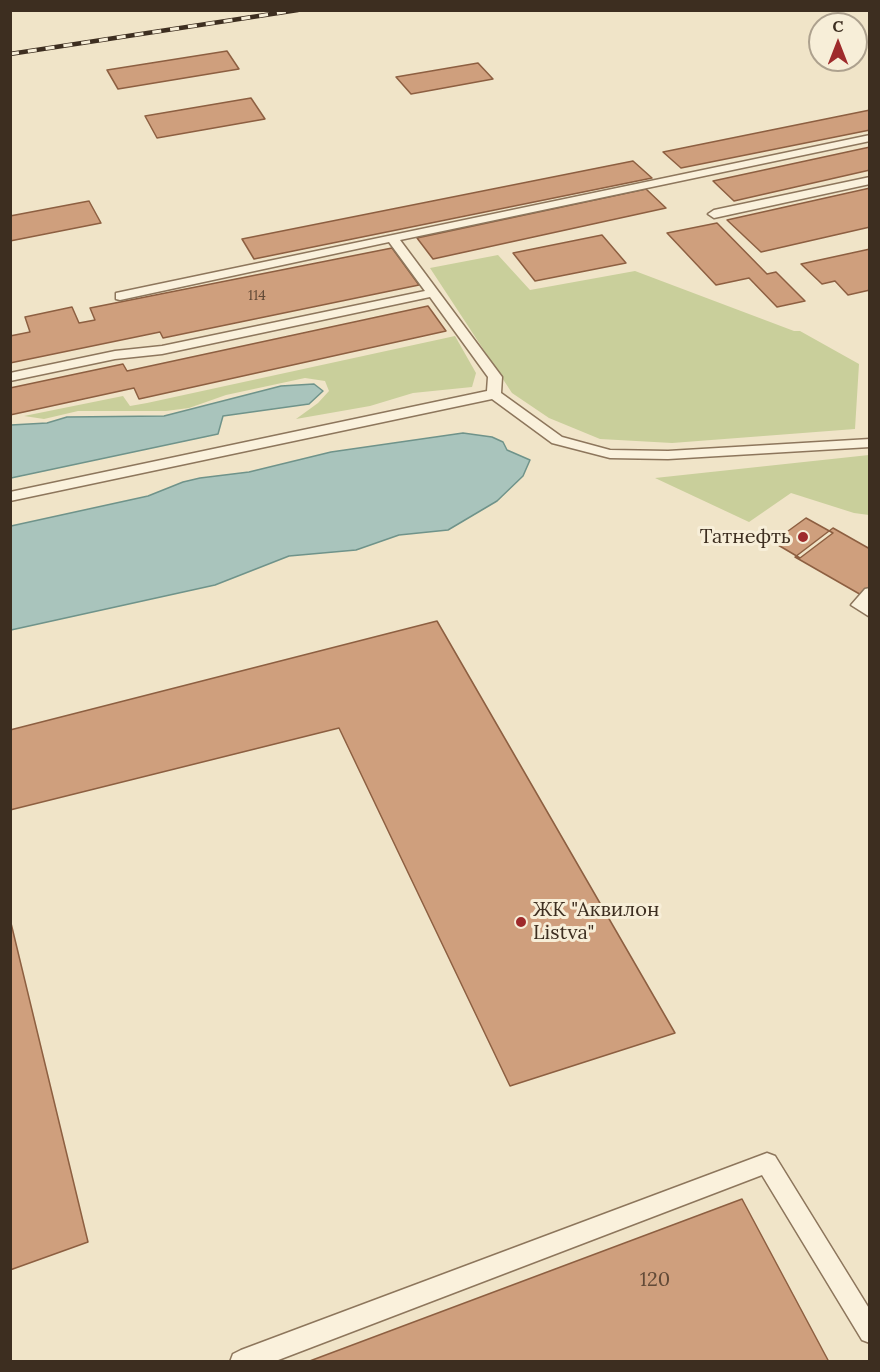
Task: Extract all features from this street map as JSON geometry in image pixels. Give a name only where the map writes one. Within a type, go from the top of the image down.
[{"type":"lane","points":[[120,296],[870,138]]},
{"type":"lane","points":[[714,214],[870,180]]},
{"type":"lane","points":[[392,238],[495,377],[494,394]]},
{"type":"lane","points":[[10,377],[115,355],[162,350],[433,293]]},
{"type":"lane","points":[[10,497],[494,394],[557,440],[610,454],[668,455],[870,443]]},
{"type":"lane","points":[[870,593],[859,605],[870,612]]},
{"type":"lane","points":[[241,1362],[767,1163],[870,1332]]},
{"type":"green space","points":[[498,255],[530,290],[635,271],[794,331],[800,331],[859,364],[855,429],[672,443],[600,439],[549,418],[512,393],[430,268]]},
{"type":"green space","points":[[455,336],[476,373],[472,387],[413,393],[370,406],[296,419],[318,403],[329,391],[325,381],[305,378],[226,395],[189,408],[166,411],[78,411],[44,419],[24,416],[123,396],[130,406],[147,403]]},
{"type":"green space","points":[[869,455],[869,515],[854,513],[791,493],[749,522],[655,478]]},
{"type":"water","points":[[314,384],[323,391],[309,404],[223,416],[218,434],[11,478],[11,425],[47,423],[67,417],[164,416],[281,386]]},
{"type":"water","points":[[463,433],[492,437],[503,442],[507,450],[530,460],[523,476],[497,501],[448,530],[399,535],[356,550],[289,556],[215,585],[11,630],[11,526],[148,496],[200,478],[249,472],[331,452]]},
{"type":"building","points":[[227,51],[239,69],[118,89],[107,70]]},
{"type":"building","points":[[478,63],[493,79],[411,94],[396,77]]},
{"type":"building","points":[[251,98],[265,119],[157,138],[145,116]]},
{"type":"building","points":[[870,110],[870,130],[681,168],[663,152]]},
{"type":"building","points":[[870,147],[870,170],[734,201],[713,181]]},
{"type":"building","points":[[633,161],[652,178],[254,259],[242,239]]},
{"type":"building","points":[[870,188],[870,227],[761,252],[727,220]]},
{"type":"building","points":[[646,189],[666,208],[433,259],[417,238]]},
{"type":"building","points":[[89,201],[101,223],[10,241],[10,216]]},
{"type":"building","points":[[717,223],[767,274],[776,272],[805,301],[777,307],[749,278],[716,285],[667,233]]},
{"type":"building","points":[[602,235],[626,263],[535,281],[513,253]]},
{"type":"building","points":[[392,248],[419,285],[163,338],[160,332],[10,363],[10,336],[30,332],[25,317],[72,307],[79,323],[95,320],[90,308]]},
{"type":"building","points":[[870,249],[870,290],[848,295],[835,281],[822,284],[801,264]]},
{"type":"building","points":[[428,306],[446,331],[139,399],[134,388],[10,415],[10,388],[123,364],[127,371]]},
{"type":"building","name":"Татнефть","points":[[806,518],[833,533],[800,558],[773,542]]},
{"type":"building","points":[[833,528],[870,549],[870,600],[795,557]]},
{"type":"building","name":"ЖК \"Аквилон Listva\"","points":[[437,621],[675,1033],[510,1086],[339,728],[10,810],[10,730]]},
{"type":"building","points":[[10,919],[88,1242],[10,1270]]},
{"type":"building","points":[[742,1199],[829,1362],[307,1362]]},
{"type":"railway","points":[[10,54],[298,10]]},
{"type":"place","name":"Татнефть","points":[[803,537]]},
{"type":"place","name":"ЖК \"Аквилон Listva\"","points":[[521,922]]}]
